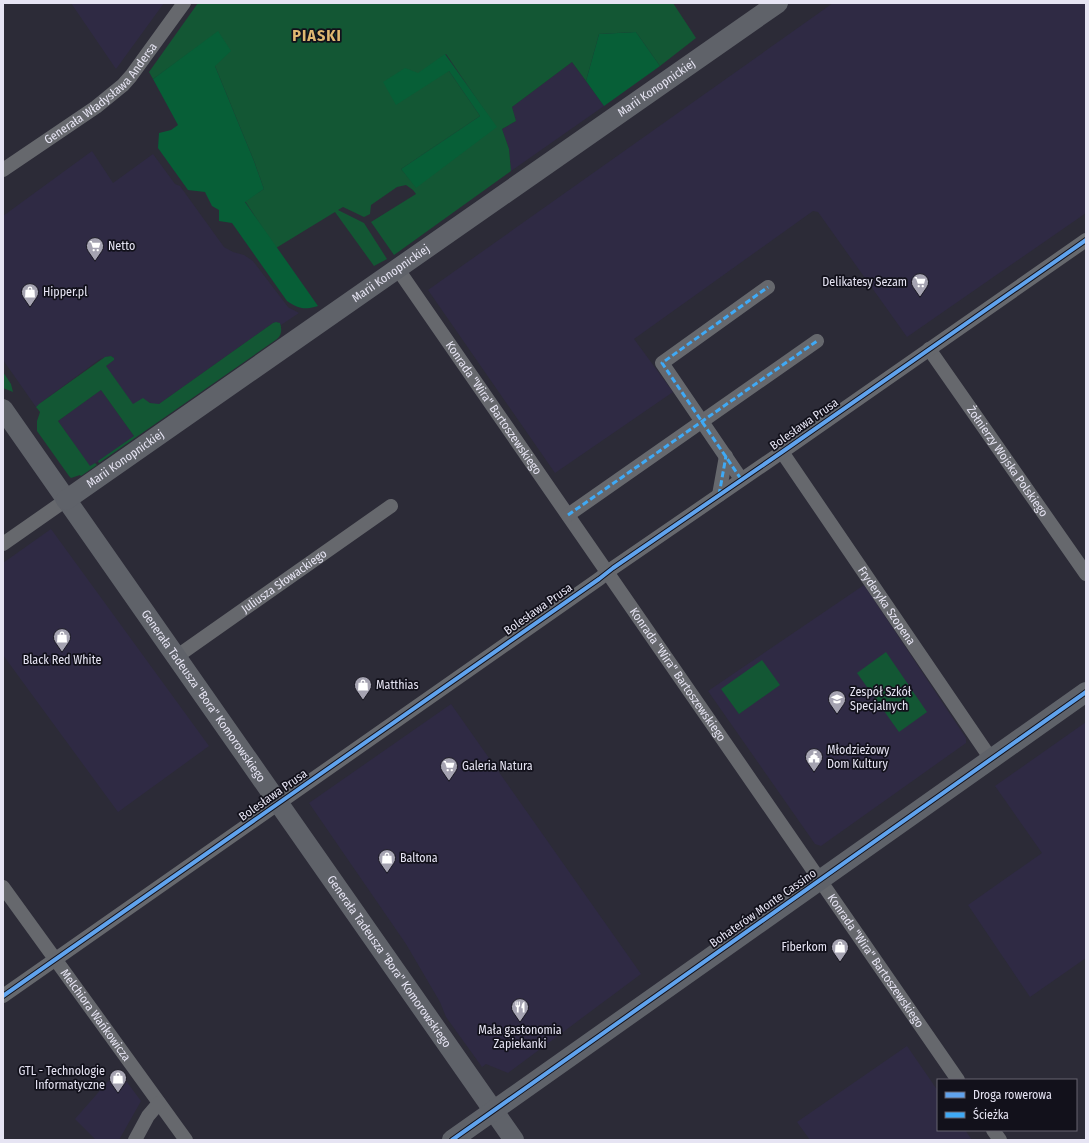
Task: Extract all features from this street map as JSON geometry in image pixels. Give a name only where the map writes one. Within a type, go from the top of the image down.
[{"type":"street","name":"Generała Władysława Andersa","points":[[3,170],[96,107],[123,85],[184,3]]},
{"type":"street","name":"Marii Konopnickiej","points":[[3,544],[778,3]]},
{"type":"street","name":"Bolesława Prusa","points":[[3,996],[607,572],[1086,240]]},
{"type":"street","name":"Konrada \"Wira\" Bartoszewskiego","points":[[397,268],[957,1079]]},
{"type":"street","points":[[742,479],[662,363],[768,287]]},
{"type":"street","points":[[568,515],[817,341]]},
{"type":"street","name":"Żołnierzy Wojska Polskiego","points":[[929,349],[1086,574]]},
{"type":"street","name":"Generała Tadeusza \"Bora\" Komorowskiego","points":[[3,409],[514,1140]]},
{"type":"street","name":"Fryderyka Szopena","points":[[782,452],[991,759]]},
{"type":"street","points":[[719,495],[726,456]]},
{"type":"street","name":"Juliusza Słowackiego","points":[[176,656],[392,506]]},
{"type":"street","name":"Bohaterów Monte Cassino","points":[[452,1140],[1086,692]]},
{"type":"street","name":"Melchiora Wańkowicza","points":[[3,888],[186,1140]]},
{"type":"street","points":[[135,1140],[148,1116],[159,1103]]},
{"type":"street","points":[[994,1131],[1000,1140]]},
{"type":"shaded area","points":[[71,3],[164,3],[116,69]]},
{"type":"shaded area","points":[[833,3],[1086,3],[1086,213],[907,337],[818,212],[813,211],[634,339],[673,392],[555,473],[428,290]]},
{"type":"shaded area","points":[[572,62],[604,106],[511,171],[509,149],[502,129],[516,121],[512,107]]},
{"type":"shaded area","points":[[92,151],[113,183],[153,154],[175,184],[180,186],[224,247],[233,252],[244,255],[253,261],[288,307],[299,313],[281,325],[278,322],[273,323],[159,404],[153,404],[145,400],[133,405],[105,366],[114,360],[111,356],[100,359],[36,407],[3,360],[3,216]]},
{"type":"shaded area","points":[[101,390],[134,436],[90,467],[58,421]]},
{"type":"shaded area","points":[[51,529],[209,746],[118,812],[3,655],[3,563]]},
{"type":"shaded area","name":"Zespół Szkół Specjalnych","points":[[864,585],[966,738],[966,743],[821,846],[815,844],[708,691]]},
{"type":"shaded area","points":[[451,704],[641,974],[508,1073],[486,1064],[482,1067],[446,1017],[440,1002],[406,944],[309,803]]},
{"type":"shaded area","points":[[1086,722],[1086,958],[1030,997],[968,905],[1042,853],[995,786]]},
{"type":"shaded area","points":[[907,1046],[937,1090],[937,1131],[966,1131],[972,1140],[810,1140],[797,1122]]},
{"type":"shaded area","points":[[118,1070],[141,1101],[119,1140],[96,1140],[75,1119]]},
{"type":"green space","points":[[198,3],[673,3],[696,38],[660,66],[636,32],[599,34],[586,81],[572,62],[512,107],[516,121],[502,129],[509,149],[511,171],[394,255],[371,222],[416,194],[413,190],[406,185],[397,187],[371,205],[370,214],[364,217],[343,207],[338,210],[364,223],[387,259],[374,266],[335,212],[276,248],[245,201],[264,189],[215,66],[218,32],[153,79],[149,72]],"holes":[[[446,54],[496,127],[416,187],[401,169],[480,116],[449,71],[418,74]]]},
{"type":"green space","points":[[218,31],[231,51],[215,66],[264,189],[245,202],[318,306],[302,308],[287,301],[232,223],[219,221],[219,210],[212,206],[205,192],[188,190],[158,148],[159,133],[171,130],[178,125],[153,79]]},
{"type":"green space","points":[[636,32],[660,66],[604,106],[586,81],[599,34]]},
{"type":"green space","points":[[445,54],[497,127],[416,188],[401,169],[480,116],[449,71],[396,105],[383,82],[405,68],[418,73]]},
{"type":"green space","points":[[276,322],[280,323],[281,330],[281,334],[277,339],[99,463],[98,461],[134,436],[101,390],[58,421],[90,466],[95,463],[97,465],[81,476],[71,478],[69,476],[37,431],[37,421],[40,412],[36,407],[105,357],[111,356],[114,358],[114,360],[106,366],[133,404],[143,398],[150,403],[159,404]]},
{"type":"green space","points":[[3,372],[11,384],[13,392],[3,388]]},
{"type":"green space","points":[[886,652],[927,712],[899,732],[857,673]]},
{"type":"green space","points":[[762,660],[780,685],[739,714],[721,689]]},
{"type":"marked path","points":[[741,479],[662,363],[768,287]]},
{"type":"marked path","points":[[568,515],[817,341]]},
{"type":"marked path","points":[[719,495],[726,456]]},
{"type":"cycle path","points":[[3,996],[613,568],[1086,240]]},
{"type":"cycle path","points":[[452,1140],[1086,692]]},
{"type":"place","name":"Netto","points":[[95,261]]},
{"type":"place","name":"Delikatesy Sezam","points":[[920,297]]},
{"type":"place","name":"Hipper.pl","points":[[30,307]]},
{"type":"place","name":"Black Red White","points":[[62,652]]},
{"type":"place","name":"Matthias","points":[[363,700]]},
{"type":"place","name":"Zespół Szkół Specjalnych","points":[[837,714]]},
{"type":"place","name":"Młodzieżowy Dom Kultury","points":[[814,772]]},
{"type":"place","name":"Galeria Natura","points":[[449,781]]},
{"type":"place","name":"Baltona","points":[[387,873]]},
{"type":"place","name":"Fiberkom","points":[[840,962]]},
{"type":"place","name":"Mała gastonomia Zapiekanki","points":[[520,1022]]},
{"type":"place","name":"GTL - Technologie Informatyczne","points":[[118,1093]]},
{"type":"district","name":"PIASKI","points":[[317,35]]}]
